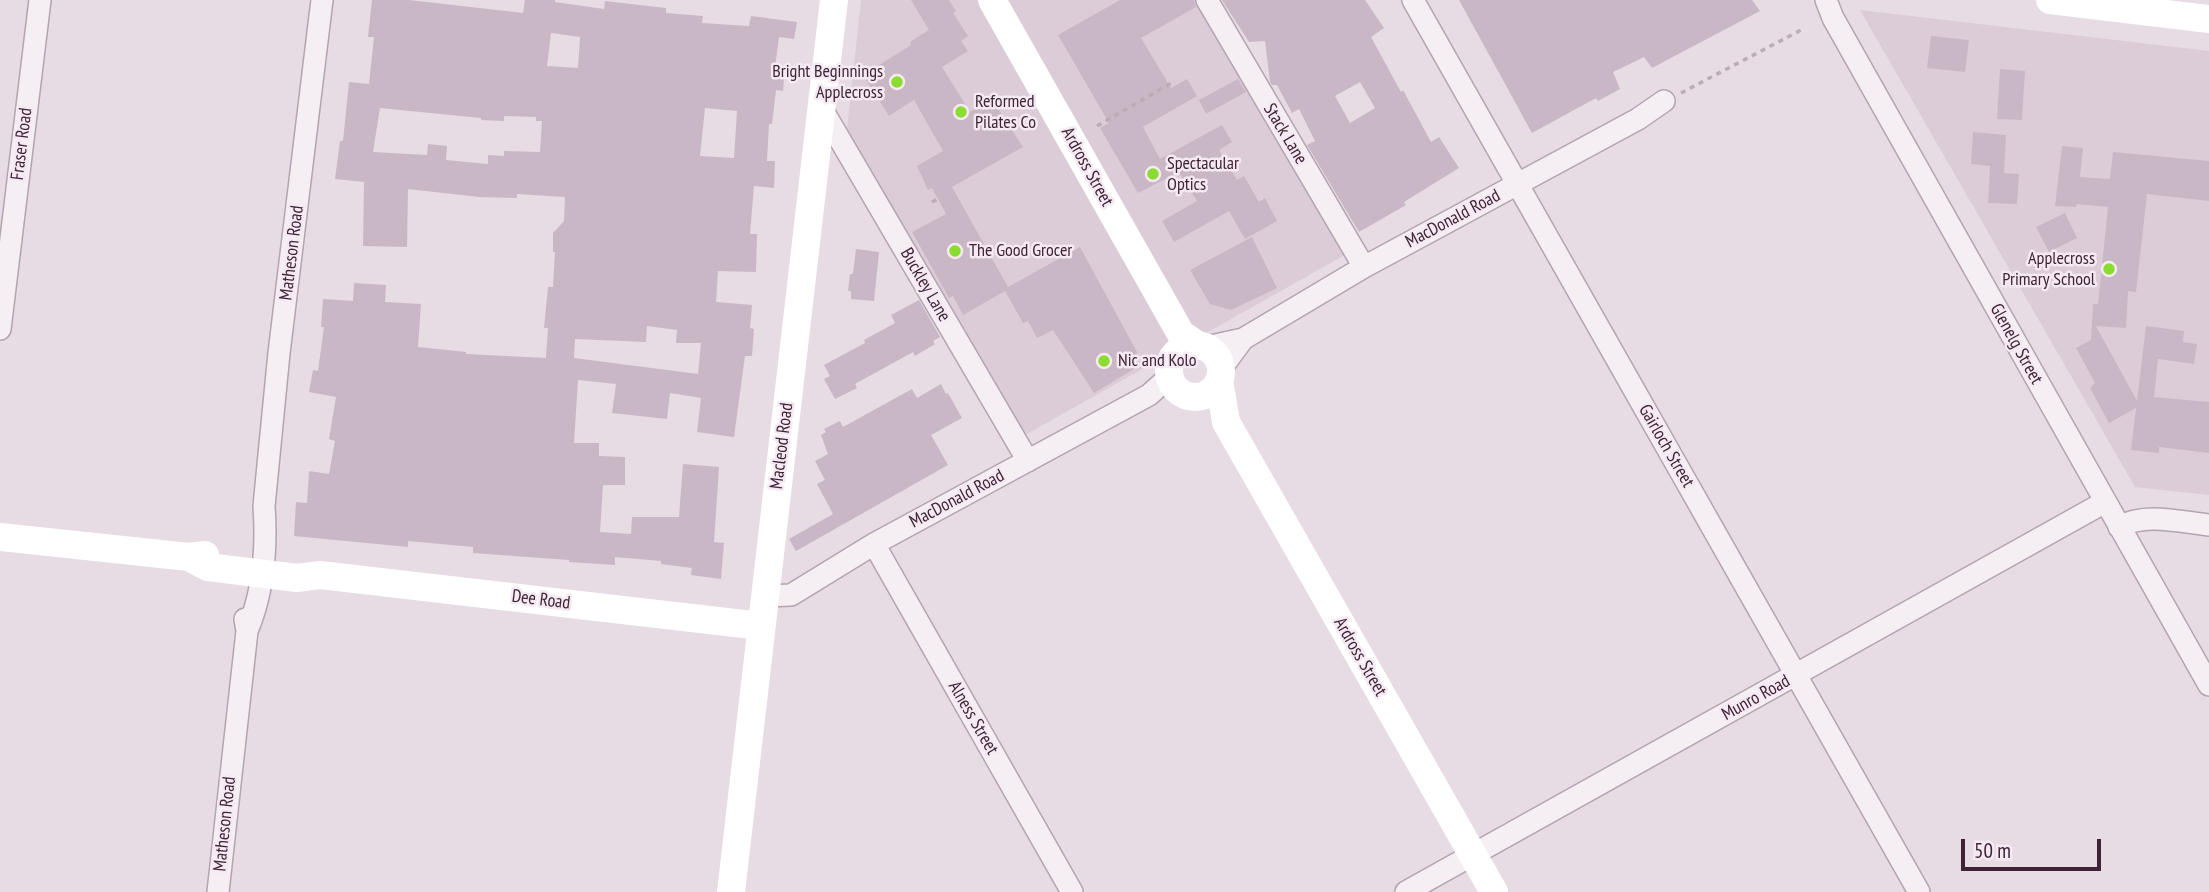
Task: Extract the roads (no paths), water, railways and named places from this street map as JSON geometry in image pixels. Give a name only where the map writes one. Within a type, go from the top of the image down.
[{"type":"street","name":"Fraser Road","points":[[0,330],[40,0]]},
{"type":"street","name":"Matheson Road","points":[[218,892],[247,631],[244,611],[266,530],[264,506],[279,353],[321,0]]},
{"type":"street","name":"Macleod Road","points":[[731,892],[834,0]]},
{"type":"street","name":"Ardross Street","points":[[992,0],[1188,369],[1226,422],[1494,892]]},
{"type":"street","name":"Stack Lane","points":[[1207,0],[1364,267]]},
{"type":"street","name":"Gairloch Street","points":[[1413,0],[1919,892]]},
{"type":"street","name":"Glenelg Street","points":[[1826,0],[1833,18],[2209,685]]},
{"type":"street","points":[[2050,0],[2209,19]]},
{"type":"street","points":[[2185,0],[2209,3]]},
{"type":"street","name":"MacDonald Road","points":[[765,596],[791,595],[874,544],[1028,461],[1364,267],[1638,119],[1664,102]]},
{"type":"street","name":"Buckley Lane","points":[[822,109],[1028,461]]},
{"type":"street","name":"Munro Road","points":[[1406,892],[2105,502]]},
{"type":"street","points":[[2119,527],[2130,521],[2148,520],[2209,526]]},
{"type":"street","name":"Dee Road","points":[[0,537],[189,557],[208,567],[256,566],[298,578],[320,575],[761,626]]},
{"type":"street","name":"Alness Street","points":[[874,544],[1072,892]]},
{"type":"place","name":"Bright Beginnings Applecross","points":[[897,82]]},
{"type":"place","name":"Reformed Pilates Co","points":[[961,112]]},
{"type":"place","name":"Spectacular Optics","points":[[1153,174]]},
{"type":"place","name":"The Good Grocer","points":[[955,251]]},
{"type":"place","name":"Applecross Primary School","points":[[2109,269]]},
{"type":"place","name":"Nic and Kolo","points":[[1104,361]]}]
